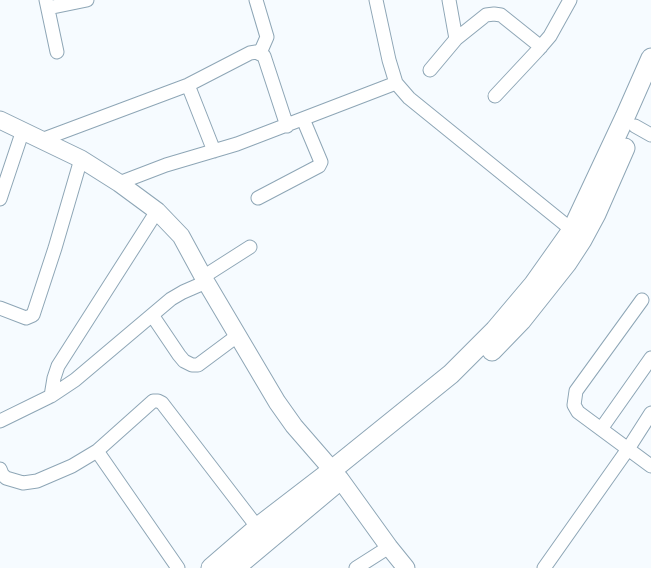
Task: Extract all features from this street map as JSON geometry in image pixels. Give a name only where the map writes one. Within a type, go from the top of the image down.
[{"type":"main road","points":[[235,568],[336,475],[451,374],[495,330],[533,285],[572,230],[626,118],[651,58]]},
{"type":"main road","points":[[211,568],[258,528],[336,475],[441,397],[497,346],[521,321],[567,263],[582,240],[643,131],[651,90]]},
{"type":"street","points":[[57,52],[47,4],[87,0]]},
{"type":"street","points":[[256,0],[267,37],[260,53]]},
{"type":"street","points":[[376,0],[389,60],[396,82],[409,98],[572,230]]},
{"type":"street","points":[[449,0],[456,40]]},
{"type":"street","points":[[495,96],[541,48],[550,36],[570,0]]},
{"type":"street","points":[[430,70],[456,40],[486,15],[501,15],[541,48]]},
{"type":"street","points":[[41,140],[188,85],[250,53],[260,53],[264,56],[287,126]]},
{"type":"street","points":[[118,183],[166,165],[237,144],[287,126],[396,82]]},
{"type":"street","points":[[188,85],[214,151]]},
{"type":"street","points":[[258,198],[319,166],[321,162],[303,119]]},
{"type":"street","points":[[0,120],[81,159],[157,211],[181,236],[237,336],[277,402],[294,426],[336,475],[406,568]]},
{"type":"street","points":[[0,199],[23,130]]},
{"type":"street","points":[[0,308],[26,318],[33,315],[55,248],[81,159]]},
{"type":"street","points":[[51,396],[58,366],[157,211]]},
{"type":"street","points":[[0,421],[51,396],[75,380],[152,315],[177,296],[205,279],[250,247]]},
{"type":"street","points":[[642,300],[576,391],[574,404],[578,412],[651,466]]},
{"type":"street","points":[[152,315],[178,355],[184,361],[192,365],[198,365],[237,336]]},
{"type":"street","points":[[601,429],[651,358]]},
{"type":"street","points":[[0,469],[6,478],[23,483],[37,481],[72,466],[97,451],[153,401],[158,401],[162,403],[258,528]]},
{"type":"street","points":[[544,568],[628,449],[651,413]]},
{"type":"street","points":[[97,451],[178,568]]},
{"type":"street","points":[[356,568],[389,547]]}]
